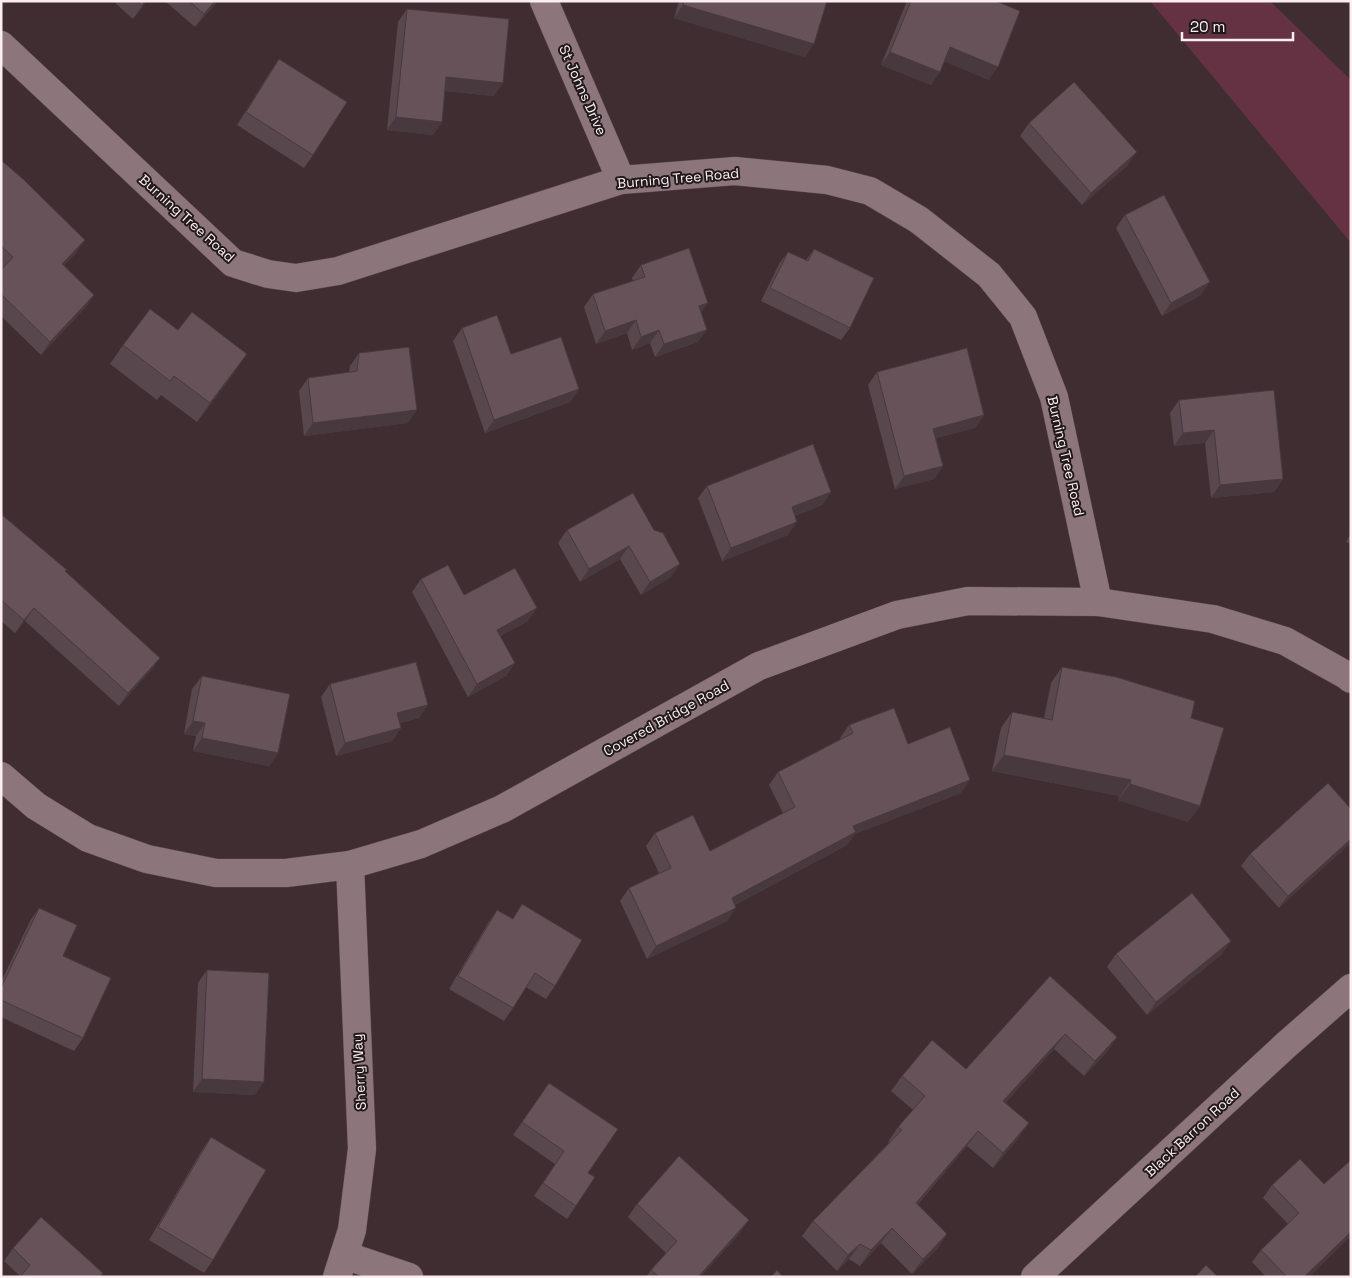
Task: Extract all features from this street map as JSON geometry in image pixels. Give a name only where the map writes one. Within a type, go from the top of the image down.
[{"type":"street","name":"St Johns Drive","points":[[544,1],[622,180]]},
{"type":"street","name":"Burning Tree Road","points":[[1,45],[233,263],[268,274],[296,278],[338,270],[622,180],[735,171],[827,180],[870,191],[919,220],[989,275],[1022,317],[1054,397],[1098,602]]},
{"type":"street","name":"Covered Bridge Road","points":[[1,776],[36,806],[88,838],[147,859],[216,873],[286,873],[350,865],[421,844],[502,809],[759,666],[896,615],[968,601],[1098,602],[1213,618],[1285,641],[1351,679]]},
{"type":"street","name":"Sherry Way","points":[[341,1266],[352,1230],[362,1149],[350,865]]},
{"type":"street","name":"Black Barron Road","points":[[1034,1277],[1286,1045],[1351,988]]},
{"type":"street","points":[[341,1266],[409,1277]]},
{"type":"shaded area","points":[[1150,1],[1270,1],[1351,80],[1351,243]]},
{"type":"building","points":[[137,1],[145,1],[142,6]]},
{"type":"building","points":[[189,1],[215,1],[204,14]]},
{"type":"building","points":[[684,1],[827,1],[814,44],[683,5]]},
{"type":"building","points":[[911,1],[996,1],[1020,11],[998,67],[950,47],[940,72],[890,52]]},
{"type":"building","points":[[407,9],[509,19],[503,83],[446,77],[442,122],[396,117]]},
{"type":"building","points":[[279,59],[347,102],[313,155],[246,112]]},
{"type":"building","points":[[1074,82],[1137,152],[1091,193],[1029,123]]},
{"type":"building","points":[[1,160],[85,240],[62,264],[94,295],[50,342],[1,294],[1,270],[13,257],[1,246]]},
{"type":"building","points":[[1164,195],[1210,282],[1171,303],[1125,215]]},
{"type":"building","points":[[689,248],[708,303],[699,306],[707,330],[664,344],[659,330],[641,337],[636,320],[605,331],[593,294],[645,277],[641,265]]},
{"type":"building","points":[[814,249],[874,278],[850,328],[770,288],[788,252],[808,261]]},
{"type":"building","points":[[150,309],[178,330],[192,312],[247,354],[210,403],[174,376],[170,381],[123,345]]},
{"type":"building","points":[[497,315],[511,354],[561,337],[579,389],[494,420],[462,328]]},
{"type":"building","points":[[409,347],[417,410],[313,423],[308,378],[357,371],[359,353]]},
{"type":"building","points":[[967,348],[984,415],[933,429],[943,466],[904,476],[877,372]]},
{"type":"building","points":[[1274,390],[1283,479],[1220,485],[1214,430],[1183,433],[1179,400]]},
{"type":"building","points":[[813,444],[831,492],[792,507],[797,522],[731,548],[707,486]]},
{"type":"building","points":[[633,493],[654,530],[663,533],[680,564],[650,582],[629,546],[589,569],[567,530]]},
{"type":"building","points":[[1,514],[67,570],[65,571],[160,658],[128,693],[34,608],[24,620],[1,600]]},
{"type":"building","points":[[448,565],[464,595],[515,568],[537,608],[497,630],[515,663],[477,684],[421,579]]},
{"type":"building","points":[[416,662],[428,705],[397,713],[401,728],[345,743],[330,684]]},
{"type":"building","points":[[1062,667],[1116,677],[1195,701],[1191,718],[1224,728],[1200,806],[1130,784],[1131,780],[1004,755],[1012,712],[1052,720]]},
{"type":"building","points":[[202,676],[290,694],[278,753],[202,738],[205,723],[193,721]]},
{"type":"building","points":[[894,708],[908,744],[950,727],[970,780],[853,826],[856,832],[732,898],[736,908],[656,946],[629,888],[671,868],[655,833],[693,815],[710,851],[795,807],[778,772],[853,733],[849,725]]},
{"type":"building","points":[[1328,783],[1351,809],[1351,839],[1288,896],[1250,854]]},
{"type":"building","points":[[1192,893],[1231,941],[1156,1002],[1116,954]]},
{"type":"building","points":[[522,904],[582,940],[555,986],[535,973],[513,1008],[458,976],[497,910],[513,919]]},
{"type":"building","points":[[39,908],[77,925],[63,956],[111,978],[83,1038],[1,1000],[1,988]]},
{"type":"building","points":[[207,970],[269,973],[264,1082],[202,1079]]},
{"type":"building","points":[[1050,976],[1117,1037],[1095,1061],[1065,1034],[1003,1101],[1029,1123],[1003,1153],[978,1131],[916,1203],[947,1234],[923,1259],[892,1228],[871,1250],[860,1244],[848,1255],[813,1221],[902,1130],[898,1127],[925,1096],[902,1076],[932,1040],[966,1069]]},
{"type":"building","points":[[549,1083],[618,1129],[588,1173],[595,1177],[576,1206],[543,1183],[564,1151],[522,1122]]},
{"type":"building","points":[[211,1137],[266,1170],[213,1260],[158,1227]]},
{"type":"building","points":[[679,1156],[749,1220],[698,1277],[659,1277],[651,1270],[677,1241],[637,1204]]},
{"type":"building","points":[[1300,1159],[1324,1184],[1351,1160],[1351,1232],[1304,1277],[1287,1277],[1261,1250],[1299,1213],[1272,1185]]},
{"type":"building","points":[[41,1217],[103,1273],[100,1277],[20,1277],[30,1265],[13,1248]]},
{"type":"building","points":[[1206,1265],[1218,1277],[1195,1277]]},
{"type":"building","points":[[777,1270],[783,1277],[771,1277]]}]
